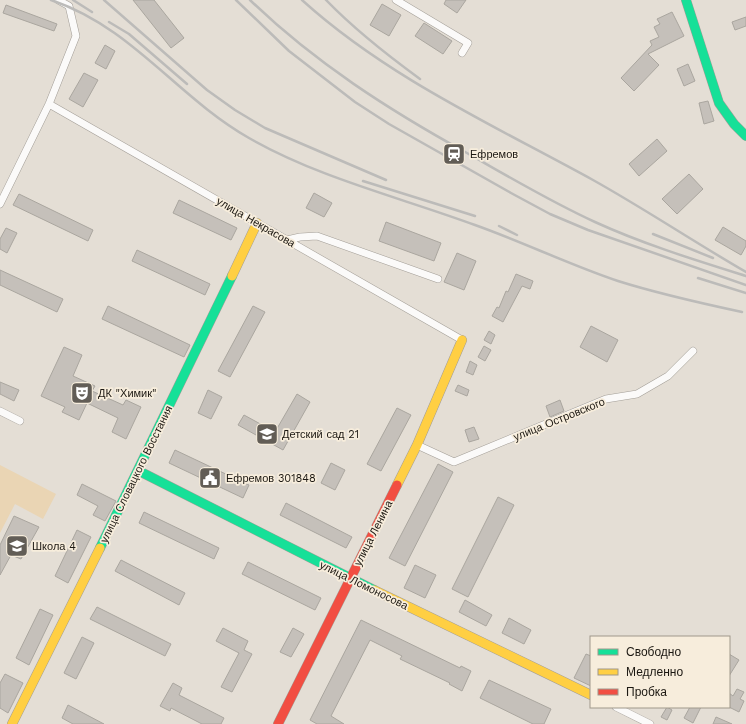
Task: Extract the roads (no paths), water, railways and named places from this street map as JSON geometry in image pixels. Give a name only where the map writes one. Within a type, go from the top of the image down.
[{"type":"street","points":[[0,204],[49,104],[76,36],[69,6],[58,0]]},
{"type":"street","points":[[396,0],[468,43],[462,53]]},
{"type":"street","points":[[686,0],[719,104],[734,124],[746,136]]},
{"type":"street","name":"улица Некрасова","points":[[49,104],[462,340]]},
{"type":"street","name":"улица Словацкого Восстания","points":[[12,724],[139,471],[257,223]]},
{"type":"street","points":[[287,240],[300,237],[317,236],[438,279]]},
{"type":"street","name":"улица Ленина","points":[[278,724],[417,445],[462,340]]},
{"type":"street","name":"улица Островского","points":[[417,445],[454,462],[606,399],[637,394],[668,376],[693,351]]},
{"type":"street","points":[[0,411],[20,421]]},
{"type":"street","name":"улица Ломоносова","points":[[139,471],[350,579],[590,695]]},
{"type":"street","points":[[618,708],[650,724]]},
{"type":"railway","points":[[51,0],[80,12],[106,27],[223,121],[249,138],[303,165],[493,232],[618,281],[695,302],[742,312]]},
{"type":"railway","points":[[73,0],[92,12]]},
{"type":"railway","points":[[104,0],[207,90],[235,110],[265,128],[386,180]]},
{"type":"railway","points":[[236,0],[289,51],[355,102],[389,124],[511,193],[550,214],[588,230],[746,285]]},
{"type":"railway","points":[[250,0],[274,23],[353,84],[409,120],[530,189],[613,230],[669,251],[746,276]]},
{"type":"railway","points":[[302,0],[335,28],[369,53],[405,76],[479,119],[593,180],[746,272]]},
{"type":"railway","points":[[326,0],[348,22],[395,61],[420,79]]},
{"type":"railway","points":[[109,22],[129,34],[187,84]]},
{"type":"railway","points":[[363,181],[475,216]]},
{"type":"railway","points":[[499,226],[517,235]]},
{"type":"railway","points":[[653,234],[713,258]]},
{"type":"railway","points":[[698,278],[746,293]]},
{"type":"place","name":"Ефремов","points":[[454,154]]},
{"type":"place","name":"ДК \"Химик\"","points":[[82,393]]},
{"type":"place","name":"Детский сад 21","points":[[267,434]]},
{"type":"place","name":"Ефремов 301848","points":[[210,478]]},
{"type":"place","name":"Школа 4","points":[[17,546]]}]
